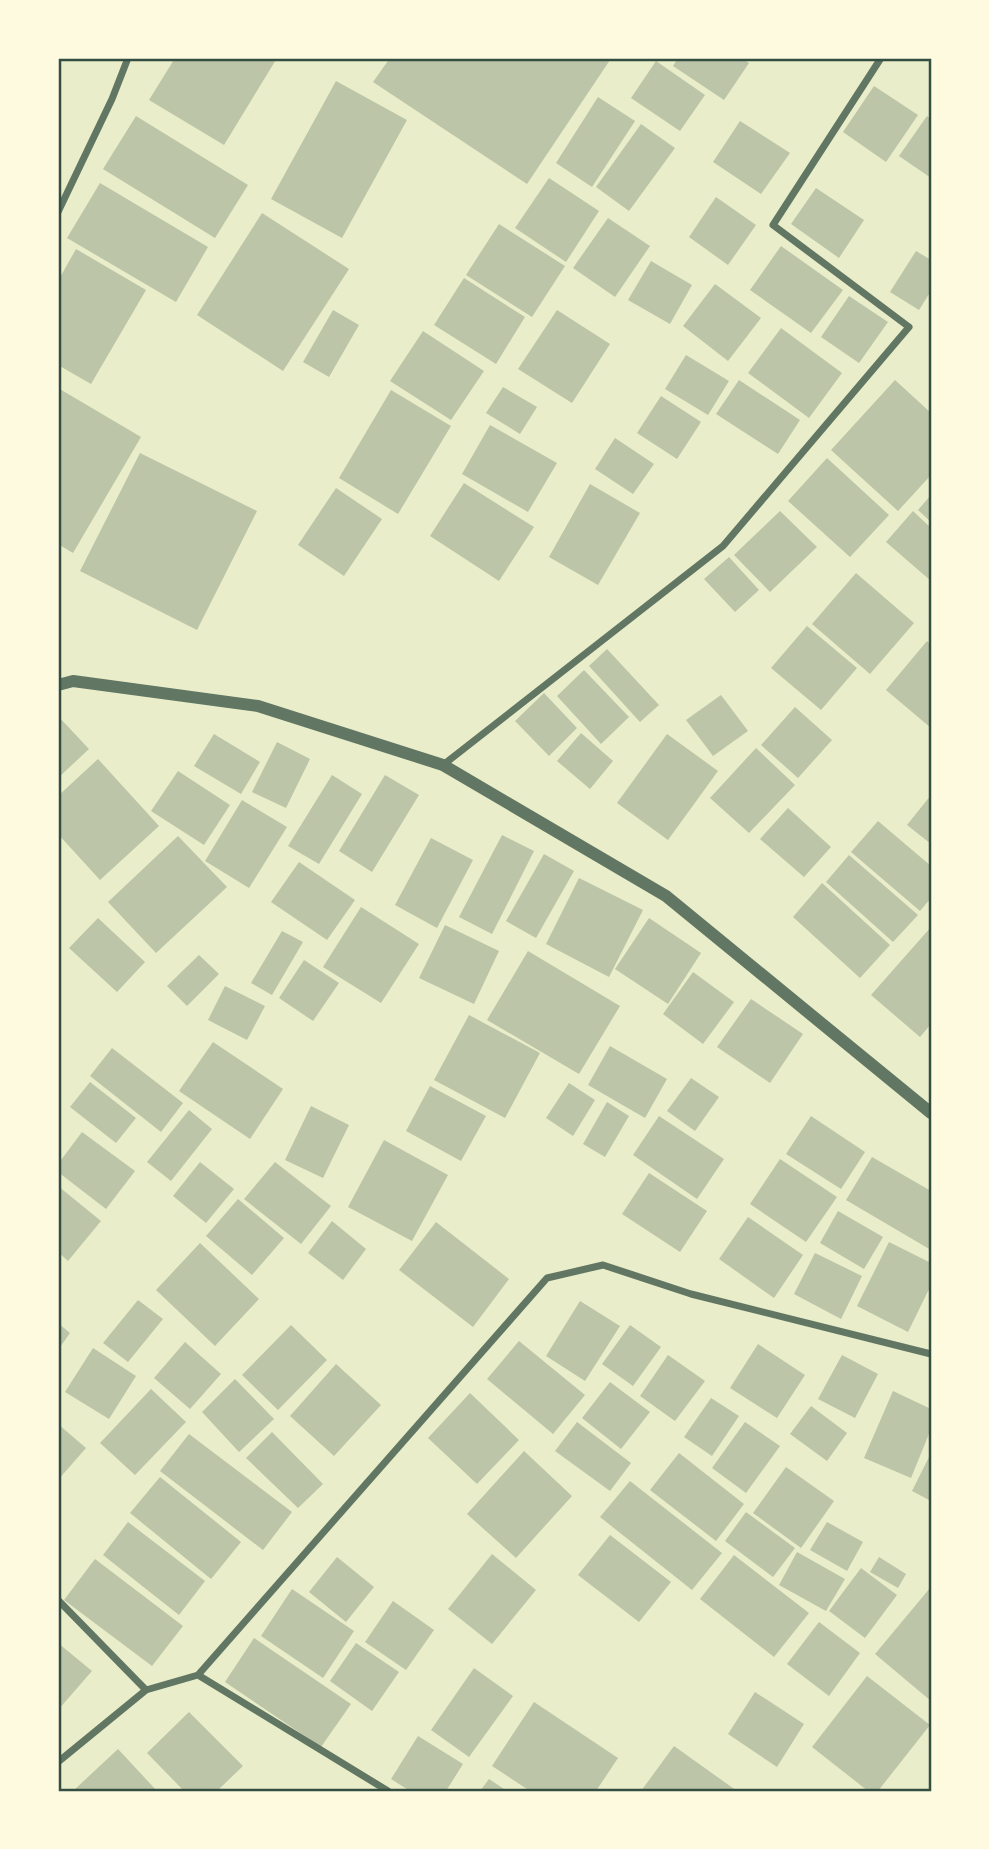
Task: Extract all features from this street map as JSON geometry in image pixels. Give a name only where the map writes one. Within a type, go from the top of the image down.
[{"type":"street","points":[[58,212],[112,99],[128,58]]},
{"type":"street","points":[[443,765],[723,546],[909,327],[773,225],[881,58]]},
{"type":"street","points":[[58,685],[73,681],[258,706],[443,765],[666,896],[931,1113]]},
{"type":"street","points":[[58,1762],[146,1690],[198,1675],[547,1278],[603,1265],[691,1294],[931,1354]]},
{"type":"street","points":[[58,1600],[146,1690]]},
{"type":"street","points":[[198,1675],[388,1791]]},
{"type":"building","points":[[175,58],[277,58],[224,145],[149,100]]},
{"type":"building","points":[[390,58],[610,60],[527,184],[373,82]]},
{"type":"building","points":[[678,58],[742,58],[749,63],[724,100],[673,66]]},
{"type":"building","points":[[656,61],[705,95],[680,131],[631,98]]},
{"type":"building","points":[[336,81],[407,120],[342,238],[271,199]]},
{"type":"building","points":[[874,86],[918,115],[886,162],[843,132]]},
{"type":"building","points":[[598,97],[635,121],[592,187],[556,163]]},
{"type":"building","points":[[136,116],[248,185],[215,238],[103,169]]},
{"type":"building","points":[[927,116],[931,119],[931,178],[899,156]]},
{"type":"building","points":[[740,121],[790,153],[761,194],[713,162]]},
{"type":"building","points":[[641,124],[675,148],[629,211],[596,187]]},
{"type":"building","points":[[549,178],[599,211],[566,262],[515,228]]},
{"type":"building","points":[[100,183],[208,247],[176,302],[67,238]]},
{"type":"building","points":[[816,188],[864,220],[839,258],[791,224]]},
{"type":"building","points":[[716,197],[756,225],[728,265],[689,237]]},
{"type":"building","points":[[262,213],[349,269],[283,371],[197,315]]},
{"type":"building","points":[[608,218],[650,246],[615,297],[573,268]]},
{"type":"building","points":[[499,224],[565,266],[532,317],[466,275]]},
{"type":"building","points":[[781,246],[843,290],[811,333],[750,290]]},
{"type":"building","points":[[76,249],[146,290],[91,384],[58,365],[58,281]]},
{"type":"building","points":[[916,251],[931,260],[931,291],[919,310],[890,292]]},
{"type":"building","points":[[651,261],[692,285],[670,324],[628,300]]},
{"type":"building","points":[[464,278],[525,317],[496,364],[434,325]]},
{"type":"building","points":[[715,284],[761,318],[728,361],[683,326]]},
{"type":"building","points":[[849,296],[888,322],[859,363],[821,337]]},
{"type":"building","points":[[333,310],[359,325],[329,377],[303,362]]},
{"type":"building","points":[[557,310],[610,344],[572,403],[518,369]]},
{"type":"building","points":[[781,328],[842,373],[809,418],[748,373]]},
{"type":"building","points":[[423,331],[484,371],[451,420],[390,381]]},
{"type":"building","points":[[686,355],[729,381],[708,415],[665,389]]},
{"type":"building","points":[[739,380],[800,420],[778,454],[716,414]]},
{"type":"building","points":[[895,380],[931,413],[931,475],[898,511],[831,450]]},
{"type":"building","points":[[503,387],[537,407],[520,434],[486,413]]},
{"type":"building","points":[[58,388],[141,437],[73,553],[58,544]]},
{"type":"building","points":[[391,390],[451,426],[398,514],[339,478]]},
{"type":"building","points":[[661,396],[701,422],[677,459],[637,433]]},
{"type":"building","points":[[490,425],[557,463],[528,512],[462,474]]},
{"type":"building","points":[[615,438],[654,464],[633,494],[595,469]]},
{"type":"building","points":[[140,453],[257,511],[197,630],[80,571]]},
{"type":"building","points":[[827,458],[889,515],[850,557],[788,501]]},
{"type":"building","points":[[464,483],[534,527],[499,581],[430,536]]},
{"type":"building","points":[[590,484],[640,513],[598,585],[549,557]]},
{"type":"building","points":[[336,488],[382,519],[344,576],[298,545]]},
{"type":"building","points":[[931,495],[931,522],[918,510]]},
{"type":"building","points":[[780,511],[817,547],[770,592],[734,555]]},
{"type":"building","points":[[913,511],[931,528],[931,581],[886,542]]},
{"type":"building","points":[[729,557],[759,590],[735,612],[704,579]]},
{"type":"building","points":[[856,573],[914,623],[870,674],[812,624]]},
{"type":"building","points":[[807,626],[857,668],[821,710],[771,668]]},
{"type":"building","points":[[927,641],[931,645],[931,728],[886,690]]},
{"type":"building","points":[[607,649],[659,705],[640,722],[589,666]]},
{"type":"building","points":[[584,670],[629,717],[601,744],[557,696]]},
{"type":"building","points":[[544,693],[577,728],[549,756],[515,721]]},
{"type":"building","points":[[721,695],[748,731],[713,756],[686,720]]},
{"type":"building","points":[[795,707],[832,740],[798,778],[761,745]]},
{"type":"building","points":[[58,716],[89,749],[58,778]]},
{"type":"building","points":[[581,733],[613,761],[590,789],[557,761]]},
{"type":"building","points":[[214,734],[260,762],[241,794],[194,766]]},
{"type":"building","points":[[667,734],[718,771],[668,840],[617,803]]},
{"type":"building","points":[[277,742],[310,759],[286,808],[252,792]]},
{"type":"building","points":[[756,748],[795,785],[749,833],[710,798]]},
{"type":"building","points":[[98,759],[159,826],[100,880],[58,834],[58,796]]},
{"type":"building","points":[[178,771],[230,805],[204,845],[151,811]]},
{"type":"building","points":[[332,775],[362,794],[319,864],[288,846]]},
{"type":"building","points":[[385,775],[419,795],[372,872],[339,851]]},
{"type":"building","points":[[931,795],[931,844],[907,825]]},
{"type":"building","points":[[242,800],[287,827],[249,888],[205,861]]},
{"type":"building","points":[[788,808],[831,847],[804,877],[760,839]]},
{"type":"building","points":[[878,821],[931,866],[931,898],[920,911],[851,852]]},
{"type":"building","points":[[502,835],[534,851],[492,934],[459,917]]},
{"type":"building","points":[[178,836],[227,887],[156,953],[108,902]]},
{"type":"building","points":[[431,838],[473,860],[437,928],[395,905]]},
{"type":"building","points":[[544,854],[574,871],[536,938],[506,921]]},
{"type":"building","points":[[849,855],[918,915],[893,942],[826,882]]},
{"type":"building","points":[[299,862],[355,900],[327,940],[271,902]]},
{"type":"building","points":[[579,878],[643,910],[609,977],[546,944]]},
{"type":"building","points":[[822,883],[890,945],[860,978],[793,917]]},
{"type":"building","points":[[361,907],[419,944],[381,1003],[323,967]]},
{"type":"building","points":[[98,918],[145,962],[117,992],[69,948]]},
{"type":"building","points":[[649,918],[701,953],[668,1004],[615,969]]},
{"type":"building","points":[[445,925],[499,951],[474,1004],[419,978]]},
{"type":"building","points":[[931,927],[931,1024],[920,1037],[871,995]]},
{"type":"building","points":[[282,931],[303,942],[272,995],[251,983]]},
{"type":"building","points":[[528,951],[620,1006],[579,1074],[487,1020]]},
{"type":"building","points":[[199,955],[219,974],[187,1006],[167,986]]},
{"type":"building","points":[[304,960],[339,983],[313,1021],[279,998]]},
{"type":"building","points":[[693,972],[734,1002],[703,1044],[663,1014]]},
{"type":"building","points":[[225,986],[265,1006],[247,1040],[208,1020]]},
{"type":"building","points":[[751,999],[803,1034],[770,1083],[717,1047]]},
{"type":"building","points":[[469,1015],[540,1053],[505,1118],[434,1080]]},
{"type":"building","points":[[213,1042],[283,1089],[250,1139],[179,1091]]},
{"type":"building","points":[[610,1046],[667,1079],[645,1118],[588,1085]]},
{"type":"building","points":[[112,1048],[183,1103],[161,1132],[90,1076]]},
{"type":"building","points":[[691,1078],[719,1097],[695,1131],[667,1111]]},
{"type":"building","points":[[90,1082],[136,1118],[116,1143],[70,1107]]},
{"type":"building","points":[[569,1083],[595,1100],[573,1136],[546,1118]]},
{"type":"building","points":[[430,1086],[486,1116],[461,1161],[406,1131]]},
{"type":"building","points":[[607,1102],[629,1116],[605,1157],[583,1144]]},
{"type":"building","points":[[311,1106],[349,1125],[323,1178],[285,1160]]},
{"type":"building","points":[[189,1110],[212,1129],[171,1181],[147,1162]]},
{"type":"building","points":[[659,1116],[724,1159],[697,1199],[633,1155]]},
{"type":"building","points":[[811,1116],[865,1152],[841,1189],[786,1154]]},
{"type":"building","points":[[82,1132],[135,1171],[106,1209],[58,1172],[58,1164]]},
{"type":"building","points":[[384,1140],[448,1175],[412,1241],[348,1207]]},
{"type":"building","points":[[872,1157],[931,1191],[931,1250],[846,1200]]},
{"type":"building","points":[[780,1159],[837,1197],[806,1242],[750,1204]]},
{"type":"building","points":[[200,1162],[234,1189],[206,1223],[173,1196]]},
{"type":"building","points":[[275,1162],[331,1206],[301,1244],[244,1199]]},
{"type":"building","points":[[649,1173],[707,1211],[680,1252],[622,1214]]},
{"type":"building","points":[[58,1186],[101,1221],[68,1261],[58,1252]]},
{"type":"building","points":[[238,1199],[284,1238],[252,1275],[206,1236]]},
{"type":"building","points":[[838,1211],[883,1237],[864,1269],[820,1243]]},
{"type":"building","points":[[748,1217],[803,1255],[774,1298],[719,1259]]},
{"type":"building","points":[[332,1221],[366,1249],[343,1280],[308,1253]]},
{"type":"building","points":[[436,1222],[509,1279],[473,1327],[399,1270]]},
{"type":"building","points":[[889,1242],[931,1263],[931,1285],[908,1332],[857,1306]]},
{"type":"building","points":[[200,1243],[259,1299],[215,1346],[156,1290]]},
{"type":"building","points":[[815,1253],[862,1276],[841,1319],[794,1294]]},
{"type":"building","points":[[138,1300],[163,1319],[128,1362],[103,1343]]},
{"type":"building","points":[[580,1301],[620,1326],[585,1381],[546,1356]]},
{"type":"building","points":[[58,1323],[70,1333],[58,1350]]},
{"type":"building","points":[[291,1325],[327,1360],[278,1410],[242,1375]]},
{"type":"building","points":[[630,1325],[661,1347],[633,1386],[602,1364]]},
{"type":"building","points":[[519,1341],[585,1395],[553,1434],[487,1379]]},
{"type":"building","points":[[185,1342],[221,1374],[190,1409],[154,1378]]},
{"type":"building","points":[[758,1344],[805,1375],[777,1418],[730,1388]]},
{"type":"building","points":[[93,1348],[136,1376],[109,1419],[65,1392]]},
{"type":"building","points":[[668,1355],[705,1381],[675,1421],[640,1396]]},
{"type":"building","points":[[842,1355],[878,1374],[855,1418],[818,1399]]},
{"type":"building","points":[[336,1364],[381,1405],[334,1456],[290,1416]]},
{"type":"building","points":[[235,1379],[274,1419],[239,1452],[202,1412]]},
{"type":"building","points":[[610,1382],[650,1412],[621,1449],[582,1418]]},
{"type":"building","points":[[151,1389],[186,1422],[135,1475],[100,1443]]},
{"type":"building","points":[[893,1391],[931,1409],[931,1429],[911,1478],[864,1458]]},
{"type":"building","points":[[470,1393],[519,1440],[477,1484],[428,1438]]},
{"type":"building","points":[[711,1398],[739,1416],[712,1456],[684,1437]]},
{"type":"building","points":[[811,1406],[847,1433],[827,1461],[790,1434]]},
{"type":"building","points":[[577,1422],[631,1463],[610,1491],[555,1451]]},
{"type":"building","points":[[745,1422],[780,1446],[746,1493],[712,1468]]},
{"type":"building","points":[[58,1424],[86,1448],[58,1480]]},
{"type":"building","points":[[272,1432],[323,1484],[298,1508],[246,1458]]},
{"type":"building","points":[[189,1434],[292,1512],[263,1550],[160,1471]]},
{"type":"building","points":[[524,1451],[572,1496],[516,1558],[467,1514]]},
{"type":"building","points":[[679,1453],[744,1504],[716,1541],[650,1490]]},
{"type":"building","points":[[931,1453],[931,1501],[912,1491]]},
{"type":"building","points":[[786,1467],[834,1501],[801,1548],[753,1513]]},
{"type":"building","points":[[160,1477],[241,1542],[211,1579],[130,1513]]},
{"type":"building","points":[[630,1481],[722,1553],[692,1590],[600,1517]]},
{"type":"building","points":[[746,1512],[795,1548],[773,1577],[725,1541]]},
{"type":"building","points":[[128,1522],[205,1581],[179,1615],[103,1555]]},
{"type":"building","points":[[827,1522],[863,1542],[847,1571],[810,1550]]},
{"type":"building","points":[[610,1535],[671,1582],[639,1622],[578,1575]]},
{"type":"building","points":[[797,1552],[845,1579],[826,1611],[779,1585]]},
{"type":"building","points":[[492,1554],[536,1590],[492,1644],[448,1609]]},
{"type":"building","points":[[734,1555],[809,1613],[774,1657],[700,1599]]},
{"type":"building","points":[[337,1557],[374,1587],[346,1622],[309,1592]]},
{"type":"building","points":[[879,1557],[906,1574],[898,1588],[870,1572]]},
{"type":"building","points":[[95,1559],[183,1626],[152,1666],[64,1600]]},
{"type":"building","points":[[861,1568],[897,1595],[865,1638],[829,1611]]},
{"type":"building","points":[[930,1588],[931,1590],[931,1701],[875,1654]]},
{"type":"building","points":[[292,1589],[354,1631],[323,1678],[261,1636]]},
{"type":"building","points":[[393,1601],[434,1630],[406,1670],[365,1642]]},
{"type":"building","points":[[819,1622],[860,1653],[829,1696],[787,1664]]},
{"type":"building","points":[[254,1638],[351,1704],[321,1747],[225,1682]]},
{"type":"building","points":[[58,1643],[92,1671],[58,1710]]},
{"type":"building","points":[[356,1643],[399,1672],[372,1711],[330,1681]]},
{"type":"building","points":[[474,1668],[513,1696],[469,1757],[431,1730]]},
{"type":"building","points":[[867,1676],[930,1725],[878,1791],[868,1791],[812,1747]]},
{"type":"building","points":[[755,1692],[804,1724],[777,1767],[728,1734]]},
{"type":"building","points":[[534,1702],[618,1758],[596,1791],[530,1791],[492,1766]]},
{"type":"building","points":[[189,1712],[243,1766],[217,1791],[184,1791],[147,1753]]},
{"type":"building","points":[[418,1736],[463,1764],[446,1791],[410,1791],[391,1779]]},
{"type":"building","points":[[674,1746],[737,1791],[641,1791]]},
{"type":"building","points":[[118,1749],[157,1791],[73,1791]]},
{"type":"building","points":[[489,1779],[507,1791],[480,1791]]}]
